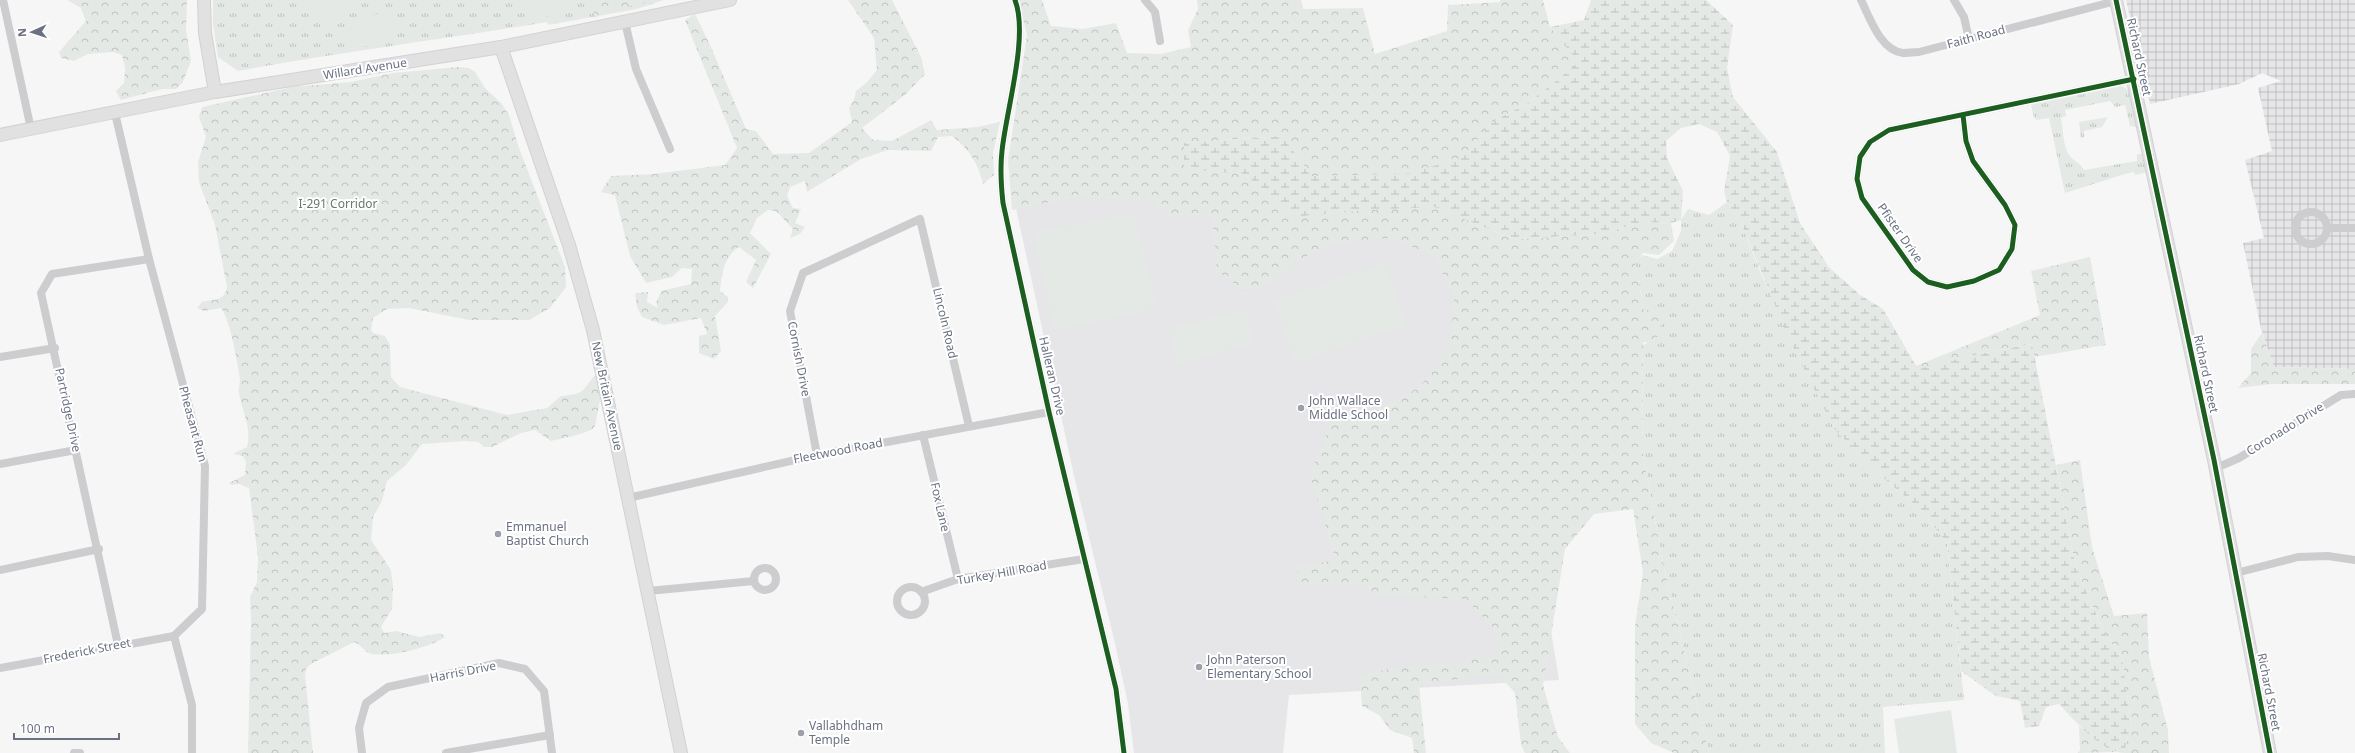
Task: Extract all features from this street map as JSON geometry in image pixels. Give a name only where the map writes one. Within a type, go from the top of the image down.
[{"type":"main road","points":[[204,0],[205,33],[215,92]]},
{"type":"main road","name":"Willard Avenue","points":[[0,135],[215,92],[501,47],[730,0]]},
{"type":"main road","name":"Richard Street","points":[[2116,0],[2216,468],[2270,753]]},
{"type":"main road","name":"New Britain Avenue","points":[[501,47],[584,292],[681,753]]},
{"type":"street","points":[[3,0],[31,129]]},
{"type":"street","name":"Halleran Drive","points":[[1015,0],[1020,27],[1002,150],[1001,187],[1003,203],[1049,412],[1116,689],[1124,753]]},
{"type":"street","points":[[1145,0],[1155,12],[1160,41]]},
{"type":"street","name":"Faith Road","points":[[1861,0],[1877,31],[1888,46],[1903,53],[1919,52],[2116,0]]},
{"type":"street","points":[[1954,0],[1964,17],[1969,39]]},
{"type":"street","points":[[625,22],[636,69],[670,149]]},
{"type":"street","name":"Pfister Drive","points":[[1963,115],[1966,141],[1973,161],[2005,205],[2015,226],[2012,250],[1998,270],[1974,281],[1947,287],[1928,282],[1913,270],[1862,198],[1857,179],[1860,157],[1870,142],[1889,130],[2134,79]]},
{"type":"street","name":"Pheasant Run","points":[[115,113],[149,259],[205,466],[202,609],[174,636]]},
{"type":"street","points":[[2311,211],[2323,216],[2328,228],[2323,240],[2311,245],[2300,240],[2295,228],[2300,216],[2311,211]]},
{"type":"street","name":"Lincoln Road","points":[[920,220],[969,426]]},
{"type":"street","name":"Cornish Drive","points":[[817,455],[790,311],[803,273],[920,220]]},
{"type":"street","points":[[2328,228],[2355,228]]},
{"type":"street","name":"Partridge Drive","points":[[118,644],[55,348],[41,293],[52,274],[149,259]]},
{"type":"street","points":[[0,357],[55,348]]},
{"type":"street","name":"Coronado Drive","points":[[2216,468],[2239,458],[2340,395],[2355,394]]},
{"type":"street","name":"Fleetwood Road","points":[[628,498],[817,455],[1049,412]]},
{"type":"street","name":"Fox Lane","points":[[923,435],[958,579]]},
{"type":"street","points":[[0,464],[76,450]]},
{"type":"street","points":[[0,570],[99,550]]},
{"type":"street","points":[[2236,573],[2298,557],[2328,556],[2355,560]]},
{"type":"street","name":"Turkey Hill Road","points":[[921,592],[958,579],[1084,559]]},
{"type":"street","points":[[648,591],[754,581]]},
{"type":"street","points":[[174,636],[192,705],[192,753]]},
{"type":"street","name":"Frederick Street","points":[[0,668],[118,644],[174,636]]},
{"type":"street","name":"Harris Drive","points":[[362,753],[359,728],[366,703],[388,687],[500,663],[525,670],[544,691],[552,753]]},
{"type":"street","points":[[446,753],[550,735]]},
{"type":"street","points":[[74,753],[80,753]]},
{"type":"shaded area","points":[[2126,0],[2355,0],[2355,369],[2274,367],[2261,329],[2243,243],[2264,238],[2245,160],[2272,151],[2258,88],[2281,81],[2262,73],[2239,84],[2150,104]]},
{"type":"shaded area","name":"John Wallace Middle School","points":[[1455,159],[1532,513],[1559,680],[1289,695],[1283,753],[1134,753],[1128,704],[1114,639],[1075,480],[1014,199]]},
{"type":"green space","points":[[67,0],[187,0],[186,29],[191,61],[183,82],[176,89],[162,89],[121,100],[116,91],[124,83],[125,68],[122,55],[113,52],[88,54],[74,61],[61,58],[59,52],[86,21],[81,8]]},
{"type":"green space","points":[[213,0],[664,0],[637,9],[548,25],[547,22],[238,71],[218,57],[213,24]]},
{"type":"green space","points":[[297,0],[354,0],[324,29]]},
{"type":"green space","points":[[520,0],[580,0],[559,13],[538,19]]},
{"type":"green space","points":[[598,0],[660,0],[621,8],[594,18],[594,9]]},
{"type":"green space","points":[[848,0],[892,0],[921,57],[925,74],[905,95],[862,128],[873,140],[892,141],[931,120],[937,130],[977,127],[1000,122],[993,153],[994,175],[983,184],[972,157],[968,151],[952,136],[938,137],[931,151],[888,150],[861,159],[807,192],[805,181],[790,187],[787,196],[793,208],[801,209],[795,223],[805,227],[800,234],[790,238],[793,229],[776,211],[768,210],[757,218],[750,233],[771,254],[753,288],[746,282],[756,260],[739,247],[726,261],[720,291],[728,297],[728,302],[715,316],[721,351],[714,359],[699,353],[699,336],[707,334],[701,318],[664,325],[642,317],[637,307],[635,293],[648,292],[647,302],[658,308],[656,303],[661,291],[691,284],[692,269],[682,268],[672,277],[646,283],[630,256],[615,195],[601,192],[611,176],[654,174],[725,165],[737,148],[685,20],[695,14],[711,47],[746,129],[756,131],[773,154],[809,153],[852,122],[849,108],[854,100],[856,91],[867,82],[877,70],[874,38]]},
{"type":"green space","points":[[1018,0],[1042,0],[1051,26],[1083,29],[1116,23],[1127,53],[1161,54],[1191,47],[1188,30],[1198,9],[1197,0],[1301,0],[1303,9],[1363,8],[1375,54],[1447,31],[1448,5],[1500,2],[1500,0],[1543,0],[1550,27],[1580,63],[1528,103],[1492,122],[1463,158],[1405,174],[1312,176],[1281,136],[1184,143],[1184,168],[1245,174],[1292,217],[1368,210],[1435,207],[1513,239],[1602,234],[1641,222],[1671,223],[1674,241],[1659,255],[1643,253],[1635,262],[1644,310],[1658,311],[1662,323],[1657,337],[1648,342],[1643,342],[1642,450],[1663,564],[1709,753],[1674,753],[1651,743],[1635,724],[1635,626],[1643,573],[1633,509],[1594,514],[1565,549],[1543,685],[1558,737],[1570,753],[1525,753],[1521,745],[1515,693],[1498,674],[1419,684],[1426,753],[1414,753],[1412,738],[1390,730],[1379,715],[1362,706],[1360,677],[1392,668],[1445,665],[1500,655],[1497,632],[1466,599],[1372,595],[1366,584],[1303,584],[1296,567],[1336,560],[1310,475],[1332,421],[1357,421],[1418,388],[1450,351],[1454,299],[1434,255],[1387,238],[1333,243],[1297,261],[1269,284],[1245,291],[1217,271],[1213,225],[1209,214],[1163,215],[1156,200],[1074,197],[1012,210],[1008,160],[1027,35]]},
{"type":"green space","points":[[1591,0],[1706,0],[1733,25],[1727,68],[1733,97],[1777,152],[1800,223],[1829,267],[1860,295],[1883,309],[1918,369],[1969,356],[2032,344],[2076,568],[2104,632],[2122,658],[2131,723],[2124,753],[2116,752],[2098,741],[2080,726],[2059,704],[2046,707],[2039,726],[2025,728],[2020,701],[1996,696],[1961,671],[1947,543],[1920,509],[1888,482],[1835,430],[1790,341],[1741,223],[1727,202],[1724,192],[1730,156],[1717,132],[1699,124],[1681,128],[1666,141],[1667,158],[1683,191],[1681,220],[1671,223],[1641,222],[1602,234],[1513,239],[1435,207],[1368,210],[1292,217],[1245,174],[1184,169],[1184,143],[1282,136],[1312,176],[1405,174],[1462,158],[1492,122],[1528,103],[1579,63],[1550,27],[1584,20]]},
{"type":"green space","points":[[389,11],[395,22],[395,30],[386,41],[361,47],[347,42],[345,35],[349,21]]},
{"type":"green space","name":"I-291 Corridor","points":[[458,67],[469,68],[475,72],[485,88],[501,103],[509,115],[519,148],[565,267],[566,287],[550,308],[529,320],[469,320],[409,308],[387,309],[373,318],[371,330],[373,333],[385,336],[390,345],[391,377],[400,387],[507,415],[547,408],[561,396],[581,392],[594,376],[598,375],[601,395],[595,426],[591,430],[577,435],[551,441],[535,430],[521,433],[492,447],[484,447],[478,442],[465,441],[422,444],[406,465],[387,481],[382,501],[373,517],[371,540],[391,570],[393,586],[392,609],[381,627],[384,633],[396,631],[419,637],[441,633],[445,637],[429,645],[410,651],[380,655],[370,653],[354,642],[311,664],[306,669],[305,675],[313,753],[248,753],[251,621],[250,597],[257,582],[258,557],[249,488],[239,484],[232,485],[229,483],[245,475],[246,462],[243,456],[233,454],[247,447],[248,440],[247,426],[240,400],[240,380],[233,342],[221,308],[204,311],[197,308],[202,302],[215,300],[224,295],[227,287],[215,225],[199,182],[198,162],[206,137],[199,117],[202,107],[292,87],[351,82],[393,73]]},
{"type":"green space","points":[[2122,86],[2130,91],[2138,124],[2136,127],[2130,126],[2125,105],[2116,107],[2110,101],[2065,110],[2066,116],[2061,118],[2067,151],[2084,170],[2137,161],[2137,154],[2144,154],[2148,172],[2135,175],[2134,172],[2125,174],[2065,193],[2049,118],[2037,120],[2034,118],[2031,105]]},
{"type":"green space","points":[[2108,117],[2102,127],[2084,131],[2084,137],[2081,138],[2079,122]]},
{"type":"green space","points":[[1727,202],[1741,223],[1762,276],[1835,430],[1888,482],[1920,509],[1947,543],[1964,700],[1883,707],[1885,753],[1709,753],[1663,564],[1642,450],[1643,345],[1657,337],[1644,310],[1635,262],[1642,255],[1657,259],[1672,251],[1681,231],[1681,220],[1688,209],[1709,215]]},
{"type":"green space","points":[[1134,215],[1156,301],[1147,311],[1055,330],[1034,238],[1039,230]]},
{"type":"green space","points":[[2090,257],[2106,345],[2034,357],[2032,344],[1969,356],[1918,370],[1916,366],[2040,315],[2031,271]]},
{"type":"green space","points":[[1384,263],[1405,325],[1295,363],[1274,301]]},
{"type":"green space","points":[[1245,310],[1253,344],[1178,363],[1169,329]]},
{"type":"green space","points":[[2262,333],[2274,367],[2355,369],[2355,384],[2272,384],[2238,388],[2251,373],[2251,349]]},
{"type":"green space","points":[[2080,460],[2092,547],[2114,616],[2147,613],[2149,657],[2168,730],[2169,753],[2124,753],[2131,723],[2122,658],[2104,632],[2076,568],[2056,465]]},
{"type":"green space","points":[[1951,710],[1957,753],[1899,753],[1894,719]]},
{"type":"green space","points":[[2079,726],[2115,752],[2078,753],[2080,750]]},
{"type":"cycle path","points":[[1015,0],[1019,15],[1018,53],[1002,151],[1001,177],[1003,203],[1049,412],[1116,689],[1124,753]]},
{"type":"cycle path","points":[[2116,0],[2214,460],[2270,753]]},
{"type":"cycle path","points":[[1963,115],[1966,141],[1973,161],[2005,205],[2015,225],[2012,249],[1999,270],[1974,281],[1947,287],[1928,282],[1913,270],[1862,198],[1857,179],[1860,157],[1870,142],[1889,130],[2134,79]]},
{"type":"place","name":"John Wallace Middle School","points":[[1301,408]]},
{"type":"place","name":"Emmanuel Baptist Church","points":[[498,534]]},
{"type":"place","name":"John Paterson Elementary School","points":[[1199,667]]},
{"type":"place","name":"Vallabhdham Temple","points":[[801,733]]}]
